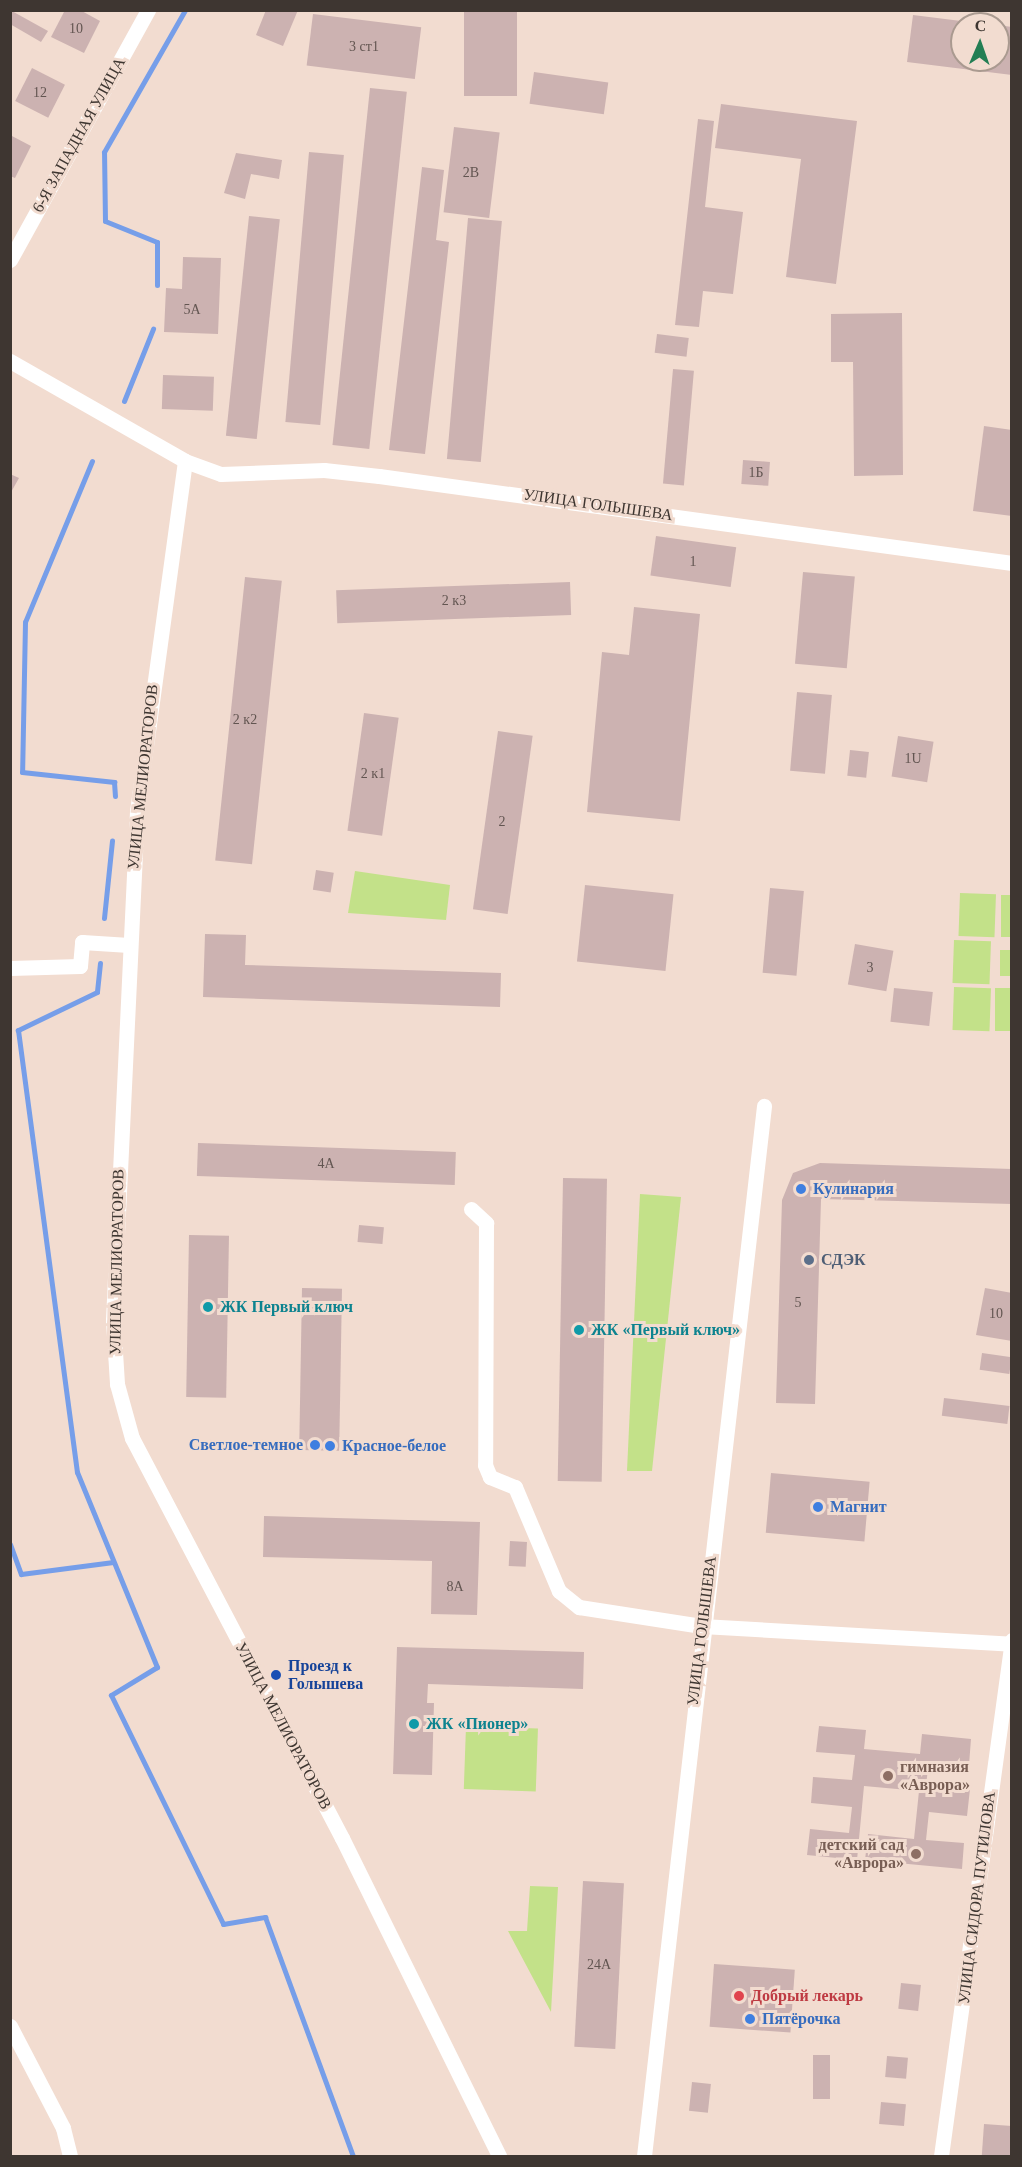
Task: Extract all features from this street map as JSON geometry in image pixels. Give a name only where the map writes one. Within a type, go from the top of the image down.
[{"type":"street","name":"6-Я ЗАПАДНАЯ УЛИЦА","points":[[10,260],[148,10]]},
{"type":"street","name":"УЛИЦА ГОЛЫШЕВА","points":[[10,361],[185,461],[221,474],[324,470],[379,476],[1011,563]]},
{"type":"street","name":"УЛИЦА МЕЛИОРАТОРОВ","points":[[185,461],[144,739],[129,945],[113,1320],[117,1384],[132,1438],[342,1838],[499,2157]]},
{"type":"street","points":[[10,968],[80,966],[82,942],[129,945]]},
{"type":"street","name":"УЛИЦА ГОЛЫШЕВА","points":[[644,2157],[702,1626],[764,1106]]},
{"type":"street","points":[[471,1209],[486,1223],[485,1465],[490,1477],[515,1486],[559,1591],[579,1607],[702,1626],[1011,1642]]},
{"type":"street","name":"УЛИЦА СИДОРА ПУТИЛОВА","points":[[941,2157],[1011,1642]]},
{"type":"street","points":[[10,2026],[63,2128],[70,2157]]},
{"type":"green space","points":[[355,871],[450,885],[446,920],[348,913]]},
{"type":"green space","points":[[960,893],[996,894],[994,937],[958,936]]},
{"type":"green space","points":[[1001,895],[1011,895],[1011,937],[1001,937]]},
{"type":"green space","points":[[954,940],[991,941],[989,984],[952,983]]},
{"type":"green space","points":[[1000,950],[1011,950],[1011,976],[1000,976]]},
{"type":"green space","points":[[954,987],[991,988],[989,1031],[952,1030]]},
{"type":"green space","points":[[995,988],[1011,988],[1011,1031],[995,1031]]},
{"type":"green space","points":[[640,1194],[681,1197],[652,1471],[627,1471]]},
{"type":"green space","points":[[466,1726],[538,1729],[536,1791],[464,1789]]},
{"type":"green space","points":[[530,1886],[558,1887],[551,2012],[508,1931],[527,1931]]},
{"type":"building","points":[[10,10],[48,31],[41,42],[10,24]]},
{"type":"building","points":[[65,10],[80,10],[100,21],[84,53],[51,37]]},
{"type":"building","points":[[266,10],[298,10],[283,46],[256,35]]},
{"type":"building","points":[[464,10],[517,10],[517,96],[464,96]]},
{"type":"building","points":[[313,14],[421,27],[415,79],[307,66]]},
{"type":"building","points":[[913,15],[950,20],[950,67],[907,62]]},
{"type":"building","points":[[1010,27],[1012,27],[1012,75],[988,72],[1010,72]]},
{"type":"building","points":[[32,68],[65,85],[48,118],[15,101]]},
{"type":"building","points":[[534,72],[608,82],[604,114],[530,104]]},
{"type":"building","points":[[370,88],[407,92],[369,449],[332,445]]},
{"type":"building","points":[[721,104],[857,121],[836,284],[786,277],[801,159],[715,148]]},
{"type":"building","points":[[698,119],[714,121],[705,207],[743,212],[733,294],[703,291],[699,327],[675,325]]},
{"type":"building","points":[[454,127],[500,133],[489,218],[444,212]]},
{"type":"building","points":[[10,135],[31,146],[15,178],[10,176]]},
{"type":"building","points":[[309,152],[344,155],[320,425],[285,422]]},
{"type":"building","points":[[236,153],[282,160],[279,179],[251,174],[245,199],[224,193]]},
{"type":"building","points":[[422,167],[444,170],[436,240],[449,242],[425,454],[389,450]]},
{"type":"building","points":[[249,216],[280,219],[257,439],[226,436]]},
{"type":"building","points":[[468,218],[502,221],[481,462],[447,459]]},
{"type":"building","points":[[183,257],[221,258],[218,334],[164,332],[166,288],[182,289]]},
{"type":"building","points":[[902,313],[903,475],[854,476],[853,362],[831,362],[831,314]]},
{"type":"building","points":[[657,334],[689,338],[686,357],[655,353]]},
{"type":"building","points":[[673,369],[694,371],[684,485],[663,484]]},
{"type":"building","points":[[163,375],[214,377],[213,411],[162,409]]},
{"type":"building","points":[[984,426],[1012,430],[1012,516],[973,511]]},
{"type":"building","points":[[743,460],[770,462],[768,486],[741,484]]},
{"type":"building","points":[[10,474],[19,478],[10,494]]},
{"type":"building","points":[[656,536],[736,547],[731,587],[650,576]]},
{"type":"building","points":[[803,572],[855,577],[847,668],[795,664]]},
{"type":"building","points":[[245,577],[282,581],[252,864],[215,860]]},
{"type":"building","points":[[570,582],[571,615],[337,623],[336,590]]},
{"type":"building","points":[[634,607],[700,614],[680,821],[587,812],[602,652],[629,655]]},
{"type":"building","points":[[797,692],[832,695],[825,774],[790,771]]},
{"type":"building","points":[[364,713],[399,718],[382,836],[347,831]]},
{"type":"building","points":[[498,731],[533,736],[508,914],[473,909]]},
{"type":"building","points":[[898,736],[934,742],[927,782],[892,776]]},
{"type":"building","points":[[850,750],[869,752],[866,778],[847,776]]},
{"type":"building","points":[[316,870],[334,873],[331,893],[313,890]]},
{"type":"building","points":[[585,885],[674,894],[665,971],[577,962]]},
{"type":"building","points":[[770,888],[804,891],[796,976],[763,973]]},
{"type":"building","points":[[205,934],[246,935],[245,965],[501,973],[500,1007],[203,997]]},
{"type":"building","points":[[855,944],[893,951],[886,991],[848,984]]},
{"type":"building","points":[[894,988],[933,992],[929,1026],[890,1022]]},
{"type":"building","points":[[198,1143],[456,1152],[455,1185],[197,1176]]},
{"type":"building","points":[[820,1163],[1012,1169],[1012,1204],[821,1199],[815,1404],[776,1403],[782,1200],[793,1173]]},
{"type":"building","name":"ЖК «Первый ключ»","points":[[563,1178],[607,1179],[602,1482],[558,1481]]},
{"type":"building","points":[[359,1225],[384,1227],[382,1244],[358,1242]]},
{"type":"building","name":"ЖК Первый ключ","points":[[189,1235],[229,1236],[226,1398],[186,1397]]},
{"type":"building","name":"ЖК Первый ключ","points":[[302,1288],[342,1289],[339,1451],[299,1450]]},
{"type":"building","points":[[985,1288],[1012,1293],[1012,1341],[976,1335]]},
{"type":"building","points":[[982,1353],[1012,1357],[1009,1374],[980,1370]]},
{"type":"building","points":[[944,1398],[1010,1406],[1007,1424],[942,1416]]},
{"type":"building","name":"Магнит","points":[[771,1473],[870,1482],[864,1541],[766,1533]]},
{"type":"building","points":[[264,1516],[480,1522],[477,1615],[431,1614],[432,1561],[263,1557]]},
{"type":"building","points":[[510,1541],[527,1542],[526,1567],[509,1566]]},
{"type":"building","name":"ЖК «Пионер»","points":[[397,1647],[584,1652],[583,1689],[428,1684],[427,1703],[434,1703],[432,1775],[393,1774]]},
{"type":"building","points":[[819,1726],[866,1730],[864,1749],[920,1754],[922,1734],[971,1739],[969,1765],[929,1761],[926,1785],[970,1789],[967,1816],[929,1812],[926,1840],[964,1843],[962,1869],[865,1860],[868,1834],[914,1839],[919,1791],[864,1786],[857,1860],[807,1855],[810,1829],[849,1833],[852,1807],[811,1803],[813,1777],[852,1780],[855,1755],[816,1752]]},
{"type":"building","points":[[583,1881],[624,1883],[615,2049],[574,2047]]},
{"type":"building","points":[[714,1964],[795,1970],[790,2032],[710,2027]]},
{"type":"building","points":[[901,1983],[921,1985],[918,2011],[898,2009]]},
{"type":"building","points":[[813,2055],[830,2055],[830,2099],[813,2099]]},
{"type":"building","points":[[887,2056],[908,2058],[906,2079],[885,2077]]},
{"type":"building","points":[[692,2082],[711,2084],[708,2113],[689,2111]]},
{"type":"building","points":[[881,2102],[906,2104],[904,2126],[879,2124]]},
{"type":"building","points":[[984,2124],[1012,2126],[1010,2156],[982,2156]]},
{"type":"waterway","points":[[157,285],[157,242],[105,221],[104,152],[185,10]]},
{"type":"waterway","points":[[124,401],[153,329]]},
{"type":"waterway","points":[[92,461],[25,622],[22,772],[114,782],[115,796]]},
{"type":"waterway","points":[[104,918],[112,840]]},
{"type":"waterway","points":[[100,963],[97,992],[18,1030],[77,1472],[157,1667],[111,1695],[223,1924],[265,1917],[353,2156]]},
{"type":"waterway","points":[[10,1544],[21,1574],[113,1562]]},
{"type":"place","name":"Кулинария","points":[[801,1189]]},
{"type":"place","name":"СДЭК","points":[[809,1260]]},
{"type":"place","name":"ЖК Первый ключ","points":[[208,1307]]},
{"type":"place","name":"ЖК «Первый ключ»","points":[[579,1330]]},
{"type":"place","name":"Светлое-темное","points":[[315,1445]]},
{"type":"place","name":"Красное-белое","points":[[330,1446]]},
{"type":"place","name":"Магнит","points":[[818,1507]]},
{"type":"place","name":"Проезд к Голышева","points":[[276,1675]]},
{"type":"place","name":"ЖК «Пионер»","points":[[414,1724]]},
{"type":"place","name":"гимназия «Аврора»","points":[[888,1776]]},
{"type":"place","name":"детский сад «Аврора»","points":[[916,1854]]},
{"type":"place","name":"Добрый лекарь","points":[[739,1996]]},
{"type":"place","name":"Пятёрочка","points":[[750,2019]]}]
